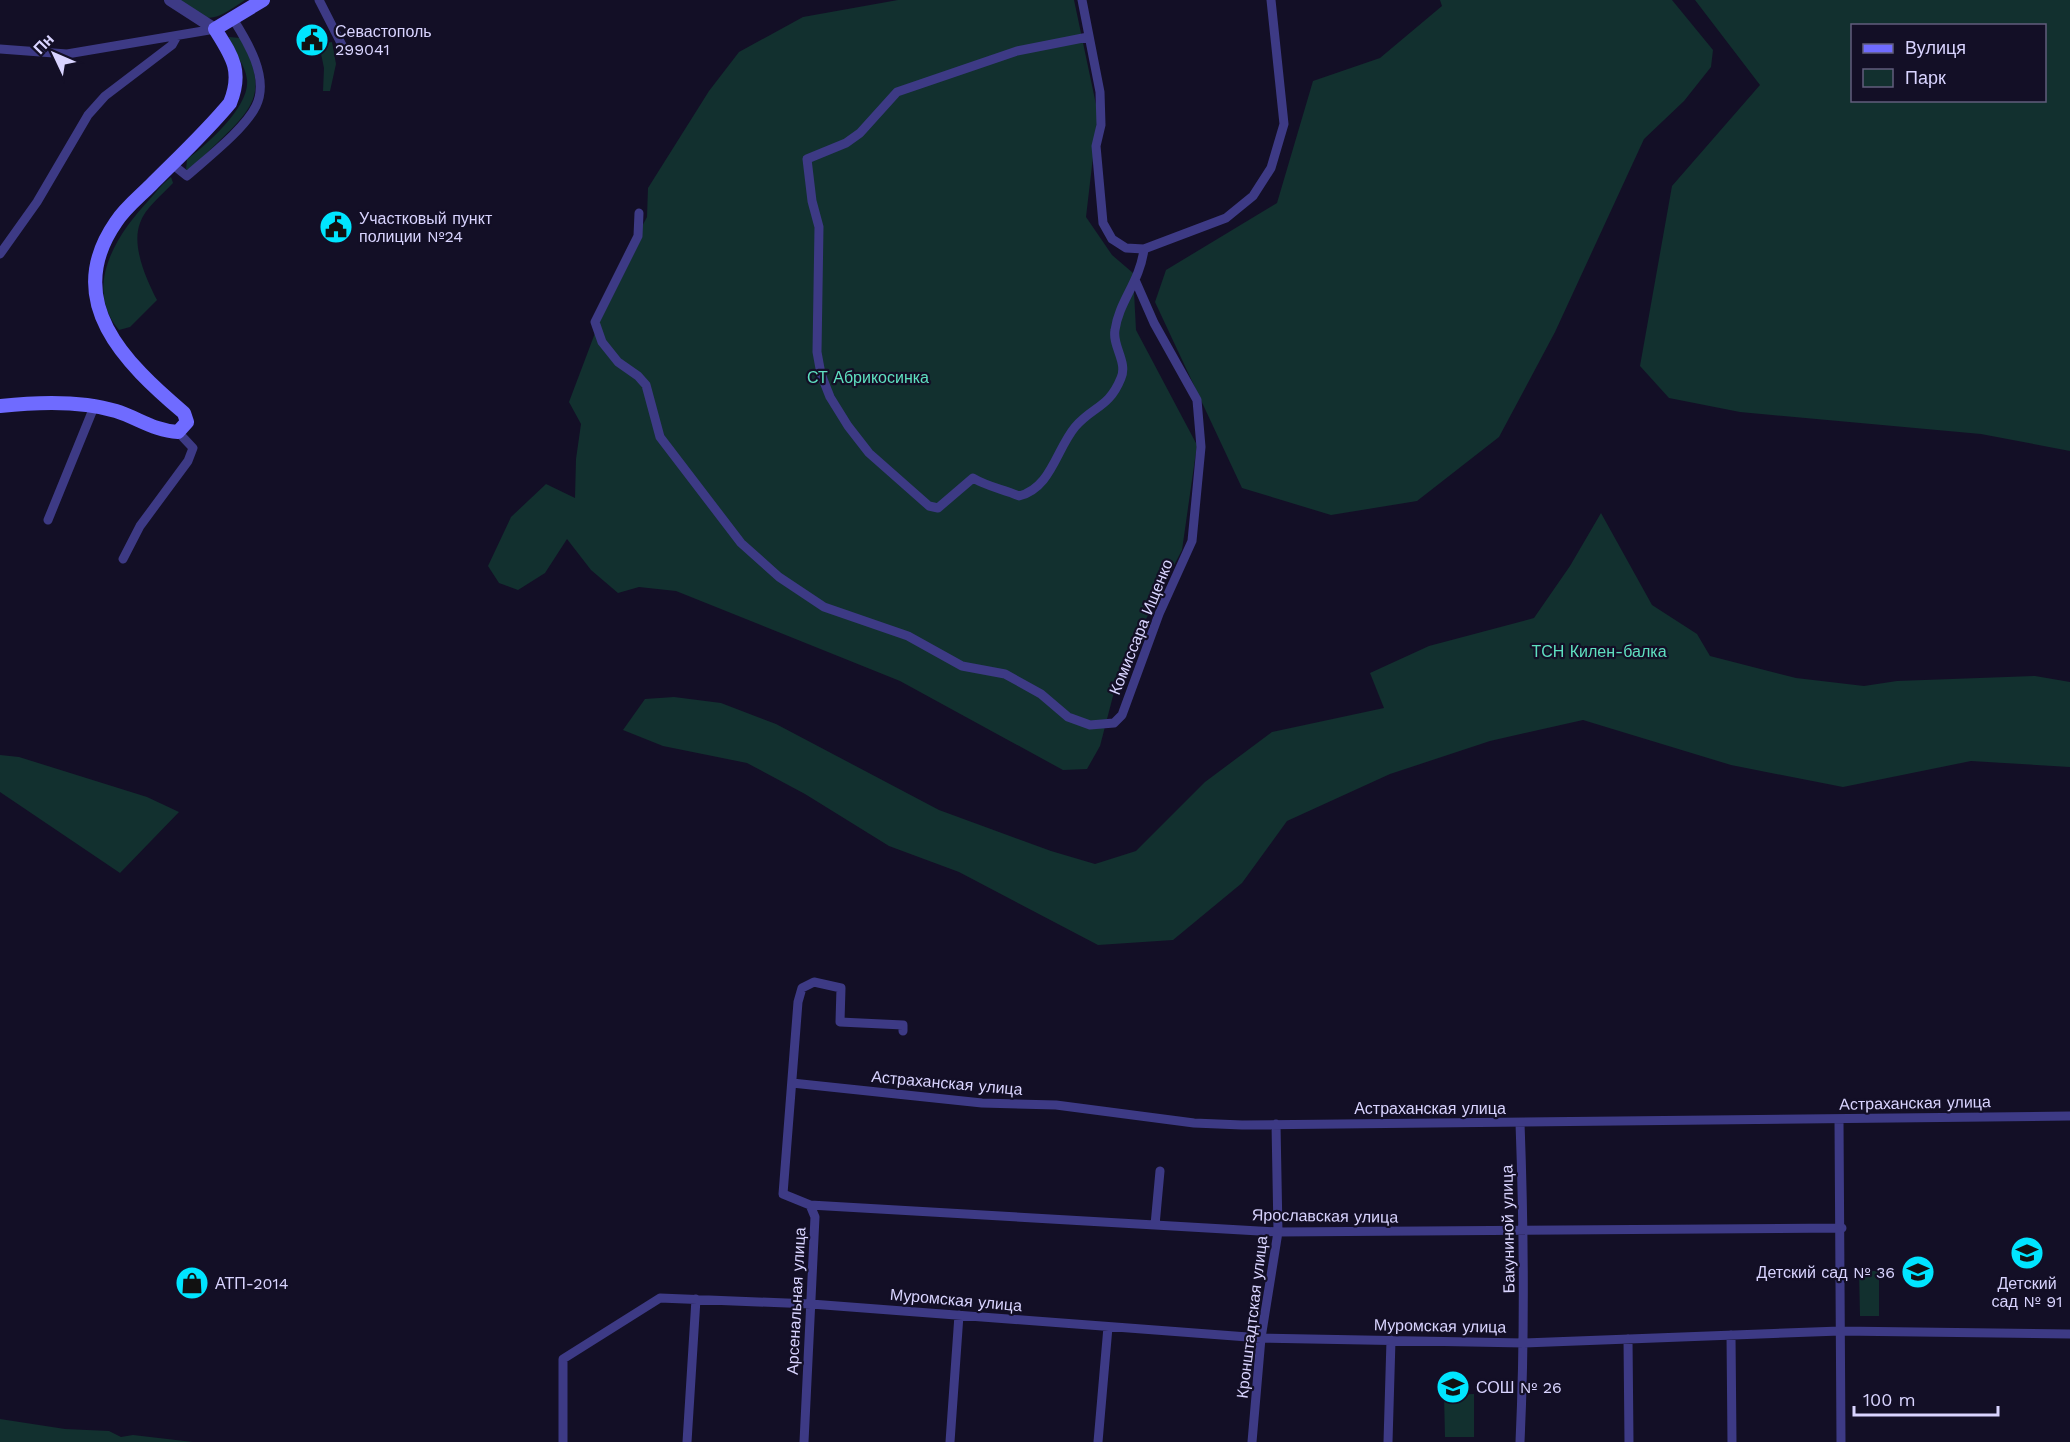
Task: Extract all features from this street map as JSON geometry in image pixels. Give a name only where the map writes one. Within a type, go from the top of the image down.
[{"type":"main road","points":[[0,406],[38,401],[94,407],[116,411],[163,432],[183,427],[184,413],[129,363],[108,332],[96,304],[95,281],[101,247],[117,220],[230,103],[237,87],[237,72],[229,51],[214,28],[263,0]]},
{"type":"street","points":[[170,0],[214,28]]},
{"type":"street","points":[[319,0],[344,49]]},
{"type":"street","points":[[1082,0],[1100,92],[1101,125],[1096,146],[1096,177],[1103,223],[1112,239],[1125,248],[1144,249],[1226,218],[1253,196],[1271,168],[1284,124],[1271,0]]},
{"type":"street","points":[[172,164],[187,176],[234,133],[256,106],[257,66],[251,48],[233,19]]},
{"type":"street","points":[[0,49],[67,54],[214,28]]},
{"type":"street","points":[[0,254],[37,202],[88,115],[105,96],[172,45],[177,36]]},
{"type":"street","points":[[1088,37],[1017,51],[897,92],[860,133],[846,143],[807,159],[812,201],[819,227],[817,352],[821,374],[830,397],[848,426],[870,453],[929,506],[938,508],[973,478],[988,487],[1002,488],[1019,496],[1027,494],[1035,490],[1049,471],[1075,427],[1111,399],[1124,366],[1114,338],[1117,312],[1136,282],[1142,268],[1144,249]]},
{"type":"street","name":"Комиссара Ищенко","points":[[639,213],[638,236],[595,322],[602,342],[618,362],[638,376],[646,385],[660,437],[741,543],[779,577],[824,607],[908,636],[962,666],[1005,675],[1041,694],[1068,717],[1090,725],[1114,723],[1122,715],[1159,614],[1192,541],[1201,447],[1197,400],[1154,323],[1136,282]]},
{"type":"street","points":[[48,520],[94,407]]},
{"type":"street","points":[[123,559],[140,526],[188,461],[193,448],[183,427]]},
{"type":"street","name":"Арсенальная улица","points":[[804,1442],[815,1217],[810,1205],[783,1194],[798,1002],[802,988],[814,982],[829,983],[841,988],[840,1022],[903,1025],[903,1031]]},
{"type":"street","name":"Астраханская улица","points":[[792,1083],[982,1103],[1056,1105],[1194,1123],[1520,1123],[2070,1116]]},
{"type":"street","points":[[1839,1120],[1842,1228],[1841,1442]]},
{"type":"street","name":"Бакуниной улица","points":[[1520,1123],[1524,1232],[1524,1343],[1520,1442]]},
{"type":"street","name":"Кронштадтская улица","points":[[1252,1442],[1261,1338],[1278,1232],[1276,1124]]},
{"type":"street","points":[[1155,1225],[1160,1171]]},
{"type":"street","name":"Ярославская улица","points":[[810,1205],[1278,1232],[1842,1228]]},
{"type":"street","name":"Муромская улица","points":[[562,1442],[563,1359],[660,1298],[811,1304],[1261,1338],[1524,1343],[1840,1331],[2070,1334]]},
{"type":"street","points":[[687,1442],[696,1299]]},
{"type":"street","points":[[950,1442],[959,1315]]},
{"type":"street","points":[[1098,1442],[1108,1327]]},
{"type":"street","points":[[1731,1335],[1732,1442]]},
{"type":"street","points":[[1628,1339],[1629,1442]]},
{"type":"street","points":[[1388,1442],[1391,1340]]},
{"type":"green space","points":[[178,0],[245,0],[225,13],[211,18],[197,14]]},
{"type":"green space","name":"СТ Абрикосинка","points":[[898,0],[1074,0],[1098,114],[1086,217],[1112,255],[1133,273],[1136,330],[1197,445],[1182,550],[1120,669],[1100,746],[1087,769],[1063,770],[900,681],[676,591],[639,587],[618,593],[591,570],[567,539],[545,573],[518,590],[499,583],[488,566],[511,517],[546,484],[575,498],[576,459],[581,424],[569,402],[620,267],[647,217],[648,188],[709,91],[739,52],[803,17]]},
{"type":"green space","points":[[1440,0],[1672,0],[1713,50],[1711,67],[1684,101],[1644,139],[1555,332],[1499,437],[1417,501],[1331,515],[1242,488],[1155,302],[1166,270],[1277,203],[1313,81],[1380,58],[1442,6]]},
{"type":"green space","points":[[1695,0],[2070,0],[2070,451],[1981,434],[1740,412],[1669,398],[1640,366],[1672,186],[1760,85]]},
{"type":"green space","points":[[229,37],[240,38],[249,57],[256,86],[253,98],[239,121],[197,163],[186,170],[187,159],[226,124],[235,113],[246,90],[246,74]]},
{"type":"green space","points":[[332,42],[336,64],[330,91],[323,91],[324,68],[319,44]]},
{"type":"green space","points":[[171,177],[173,183],[146,212],[138,232],[137,242],[141,263],[157,300],[130,327],[119,330],[108,313],[104,296],[104,278],[108,261],[116,244],[137,213]]},
{"type":"green space","name":"ТСН Килен-балка","points":[[1601,513],[1652,605],[1697,634],[1710,656],[1796,678],[1864,686],[1897,681],[2035,676],[2070,682],[2070,767],[1971,761],[1843,787],[1731,765],[1583,720],[1490,741],[1390,774],[1287,821],[1242,883],[1173,940],[1098,945],[959,872],[889,846],[805,794],[747,763],[663,746],[623,730],[645,699],[674,697],[721,703],[776,724],[939,810],[1051,851],[1095,864],[1136,851],[1205,782],[1272,732],[1384,708],[1370,673],[1429,646],[1534,618],[1570,566]]},
{"type":"green space","points":[[0,755],[19,757],[147,797],[179,812],[120,873],[0,792]]},
{"type":"green space","points":[[1859,1271],[1879,1271],[1879,1316],[1860,1316]]},
{"type":"green space","points":[[1474,1394],[1474,1437],[1445,1437],[1444,1395]]},
{"type":"green space","points":[[0,1419],[65,1429],[109,1431],[121,1437],[133,1435],[193,1442],[0,1442]]},
{"type":"place","name":"Севастополь 299041","points":[[312,40]]},
{"type":"place","name":"Участковый пункт полиции №24","points":[[336,227]]},
{"type":"place","name":"Детский сад № 91","points":[[2027,1253]]},
{"type":"place","name":"Детский сад № 36","points":[[1918,1272]]},
{"type":"place","name":"АТП-2014","points":[[192,1283]]},
{"type":"place","name":"СОШ № 26","points":[[1453,1387]]}]
